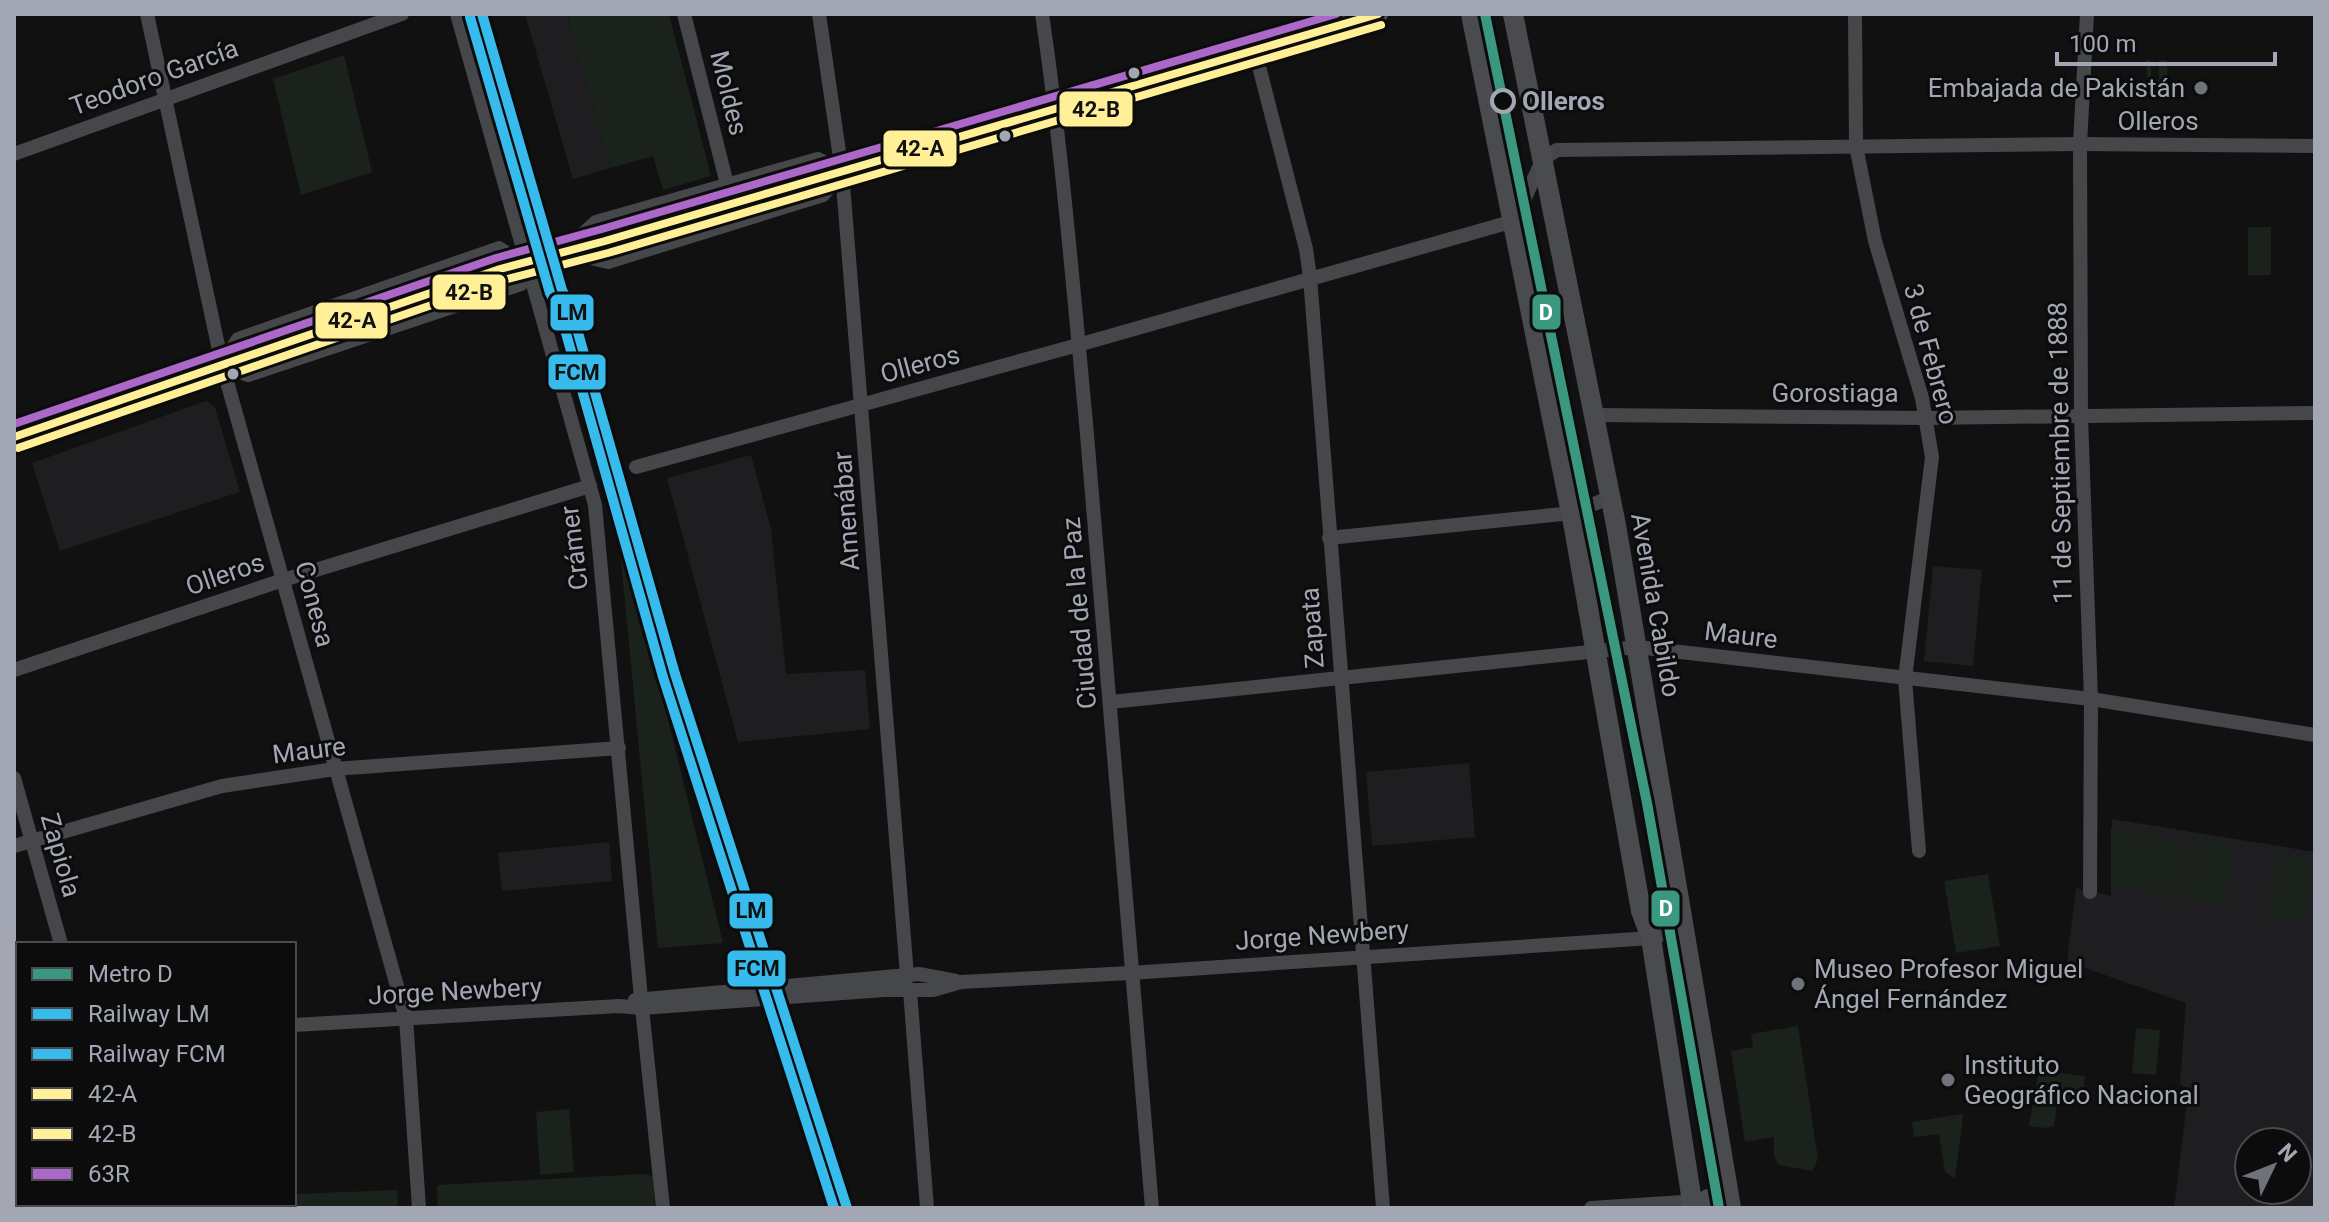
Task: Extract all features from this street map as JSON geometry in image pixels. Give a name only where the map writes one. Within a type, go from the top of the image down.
[{"type":"main road","points":[[605,241],[1378,14]]},
{"type":"main road","points":[[1471,14],[1572,513],[1641,911],[1651,938],[1703,1204]]},
{"type":"main road","name":"Avenida Cabildo","points":[[1513,14],[1611,497],[1731,1208]]},
{"type":"main road","points":[[14,437],[222,364],[506,277]]},
{"type":"street","name":"Conesa","points":[[147,14],[222,364],[406,1018],[419,1208]]},
{"type":"street","name":"Teodoro García","points":[[14,154],[402,14]]},
{"type":"street","name":"Crámer","points":[[457,14],[595,505],[663,1208]]},
{"type":"street","name":"Moldes","points":[[684,14],[727,184]]},
{"type":"street","name":"Amenábar","points":[[819,14],[842,172],[907,975]]},
{"type":"street","name":"Ciudad de la Paz","points":[[1042,14],[1056,107],[1111,702],[1130,973],[1152,1208]]},
{"type":"street","name":"3 de Febrero","points":[[1855,14],[1856,146],[1875,241],[1927,418],[1932,457],[1905,679],[1919,851]]},
{"type":"street","name":"11 de Septiembre de 1888","points":[[2087,14],[2080,144],[2081,416],[2091,699],[2090,892]]},
{"type":"street","name":"Zapata","points":[[1255,51],[1306,249],[1310,277],[1383,1208]]},
{"type":"street","name":"Olleros","points":[[1543,159],[1557,150],[2080,144],[2315,146]]},
{"type":"street","points":[[818,159],[842,172],[823,195],[608,262],[591,258],[586,249],[583,234],[596,222],[818,159]]},
{"type":"street","points":[[1514,221],[1543,159]]},
{"type":"street","name":"Olleros","points":[[636,467],[1514,221]]},
{"type":"street","points":[[506,277],[532,286]]},
{"type":"street","name":"Gorostiaga","points":[[1595,415],[1927,418],[2315,413]]},
{"type":"street","name":"Olleros","points":[[14,670],[283,580],[590,486]]},
{"type":"street","points":[[1329,538],[1572,513],[1611,497]]},
{"type":"street","name":"Maure","points":[[1111,702],[1637,647],[2091,699],[2315,735]]},
{"type":"street","name":"Maure","points":[[14,846],[222,786],[335,769],[619,748]]},
{"type":"street","name":"Zapiola","points":[[14,778],[60,942]]},
{"type":"street","name":"Jorge Newbery","points":[[296,1025],[812,991],[933,990],[961,982],[1651,938],[1684,927]]},
{"type":"street","points":[[884,990],[905,983],[907,975]]},
{"type":"street","name":"Jorge Newbery","points":[[812,991],[907,975],[932,975],[961,982]]},
{"type":"street","points":[[910,991],[927,1208]]},
{"type":"street","points":[[1591,1208],[1703,1204]]},
{"type":"shaded area","points":[[525,14],[568,14],[569,27],[611,168],[573,179]]},
{"type":"shaded area","points":[[568,14],[669,14],[711,176],[663,190],[653,156],[611,168],[569,27]]},
{"type":"shaded area","points":[[344,55],[372,172],[301,195],[273,79]]},
{"type":"shaded area","points":[[2146,60],[2151,60],[2151,80],[2159,80],[2159,60],[2167,60],[2168,100],[2162,100],[2162,90],[2148,90]]},
{"type":"shaded area","points":[[2248,227],[2271,227],[2271,275],[2248,275]]},
{"type":"shaded area","points":[[206,401],[215,407],[240,492],[60,551],[32,463]]},
{"type":"shaded area","points":[[751,455],[771,529],[786,674],[865,670],[870,729],[738,742],[667,478]]},
{"type":"shaded area","points":[[616,508],[723,943],[658,948]]},
{"type":"shaded area","points":[[1933,566],[1982,570],[1973,666],[1924,661]]},
{"type":"shaded area","points":[[1469,763],[1475,837],[1372,846],[1366,772]]},
{"type":"shaded area","points":[[2112,819],[2315,852],[2315,1208],[2174,1208],[2188,1093],[2180,1083],[2186,1003],[2067,962],[2076,888],[2111,896]]},
{"type":"shaded area","points":[[2111,828],[2192,845],[2182,899],[2111,885]]},
{"type":"shaded area","points":[[2199,837],[2236,844],[2224,906],[2187,898]]},
{"type":"shaded area","points":[[609,842],[612,881],[502,891],[498,853]]},
{"type":"shaded area","points":[[2278,855],[2315,862],[2303,924],[2266,917]]},
{"type":"shaded area","points":[[1988,874],[2000,946],[1956,953],[1944,881]]},
{"type":"shaded area","points":[[1798,1026],[1818,1159],[1812,1171],[1779,1165],[1774,1156],[1774,1137],[1745,1142],[1731,1051],[1753,1047],[1751,1034]]},
{"type":"shaded area","points":[[2136,1028],[2160,1030],[2156,1075],[2132,1073]]},
{"type":"shaded area","points":[[2039,1071],[2085,1076],[2082,1105],[2057,1103],[2054,1126],[2044,1128],[2029,1126]]},
{"type":"shaded area","points":[[569,1109],[574,1172],[540,1175],[536,1112]]},
{"type":"shaded area","points":[[1962,1114],[1955,1178],[1945,1172],[1939,1134],[1914,1137],[1912,1122]]},
{"type":"shaded area","points":[[643,1174],[653,1176],[655,1208],[438,1208],[437,1185]]},
{"type":"shaded area","points":[[397,1190],[398,1208],[207,1208],[296,1206],[296,1194]]},
{"type":"tunnel","points":[[509,266],[605,241]]},
{"type":"metro line","name":"D","points":[[1485,14],[1647,803],[1719,1208]]},
{"type":"rail line","name":"LM","points":[[482,14],[562,290],[571,308],[675,674],[847,1208]]},
{"type":"rail line","name":"FCM","points":[[470,17],[550,293],[560,312],[663,677],[834,1208]]},
{"type":"transit line","name":"63R","points":[[14,424],[496,258],[1336,14]]},
{"type":"transit line","name":"42-A","points":[[14,437],[500,269],[1378,14]]},
{"type":"transit line","name":"42-B","points":[[18,448],[504,280],[608,253],[1381,25]]},
{"type":"place","name":"Embajada de Pakistán","points":[[2201,88]]},
{"type":"place","name":"Olleros","points":[[1503,101]]},
{"type":"place","name":"Museo Profesor Miguel Ángel Fernández","points":[[1798,984]]},
{"type":"place","name":"Instituto Geográfico Nacional","points":[[1948,1080]]}]
